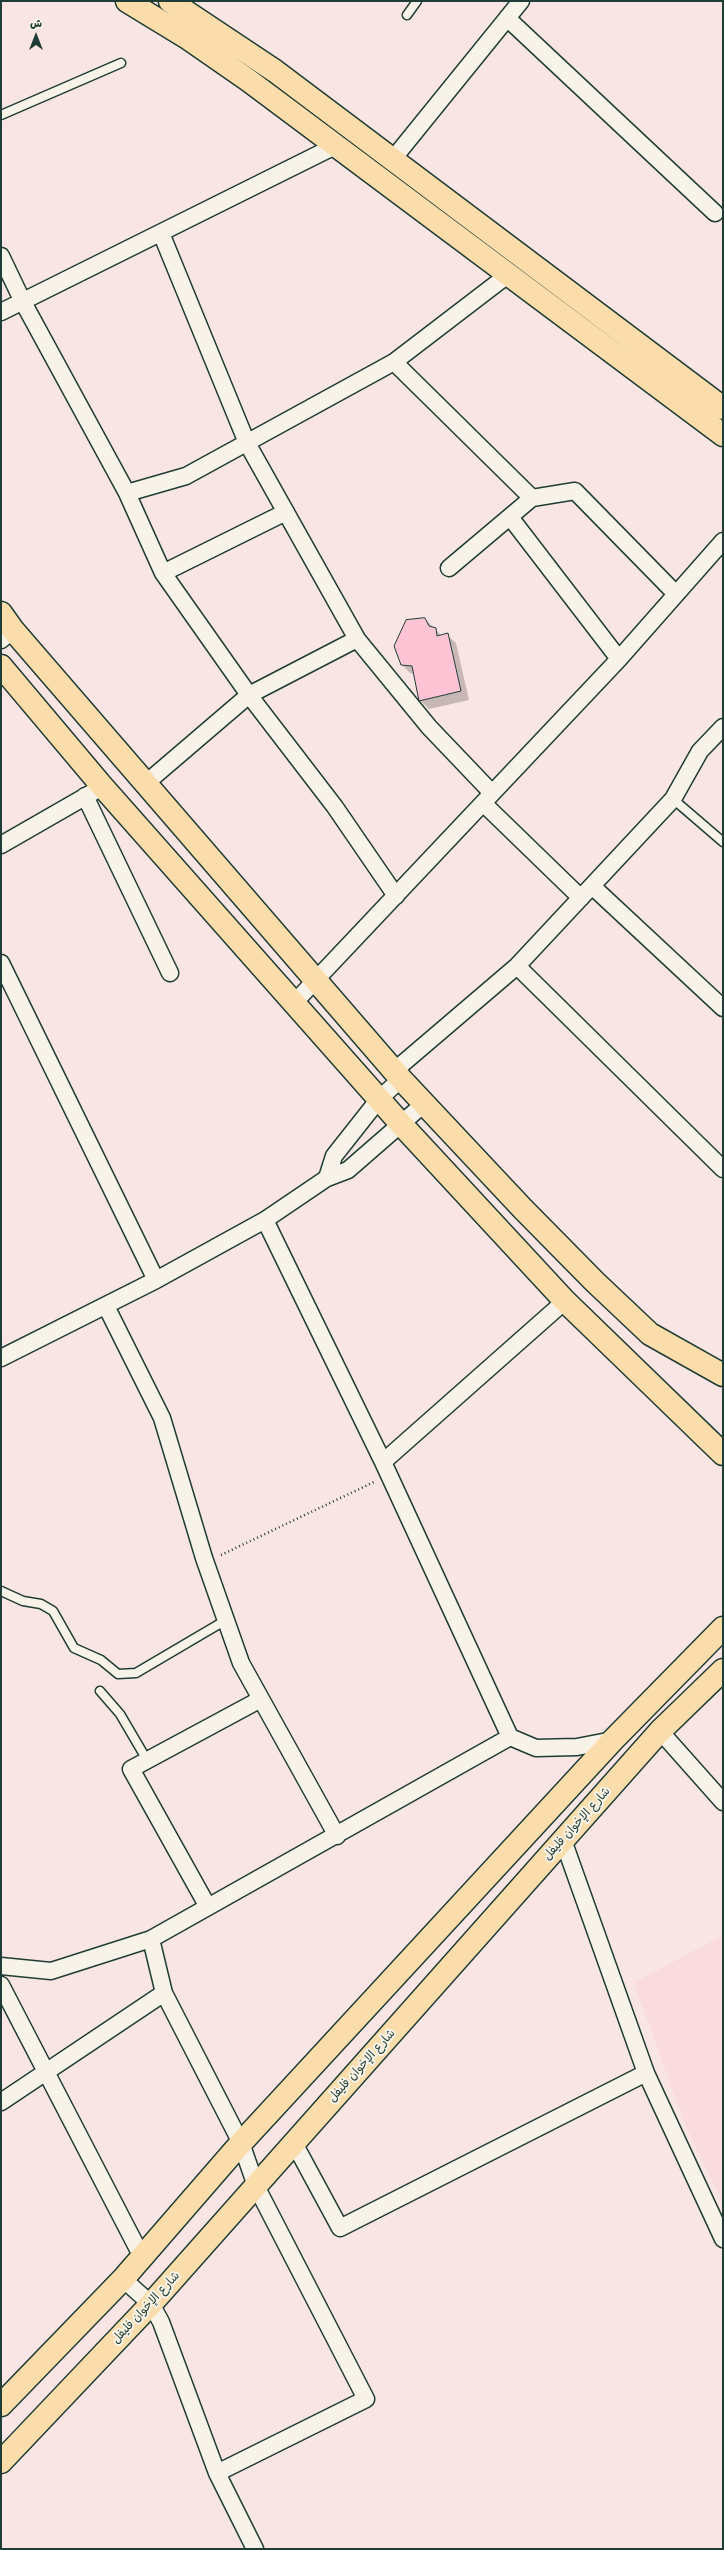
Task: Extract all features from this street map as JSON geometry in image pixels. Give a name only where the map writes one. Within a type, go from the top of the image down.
[{"type":"main road","points":[[127,1],[211,54],[337,145],[723,435]]},
{"type":"main road","points":[[170,1],[275,71],[723,408]]},
{"type":"main road","points":[[5,628],[145,784],[317,980],[398,1075],[523,1209],[595,1282],[650,1334],[723,1375]]},
{"type":"main road","points":[[1,666],[94,791],[294,1003],[400,1124],[565,1301],[723,1454]]},
{"type":"main road","points":[[1,2405],[123,2279],[241,2143],[614,1740],[723,1628]]},
{"type":"main road","name":"شارع الإخوان فليفل","points":[[1,2462],[151,2304],[660,1731],[723,1670]]},
{"type":"street","points":[[366,167],[386,155],[521,1]]},
{"type":"street","points":[[507,18],[715,213]]},
{"type":"street","points":[[1,312],[337,145]]},
{"type":"street","points":[[161,233],[247,443],[357,638],[487,798],[586,892],[723,1008]]},
{"type":"street","points":[[1,256],[23,302],[127,493],[163,573],[249,695],[335,807],[396,896]]},
{"type":"street","points":[[127,493],[186,476],[394,362],[509,274]]},
{"type":"street","points":[[394,362],[532,498]]},
{"type":"street","points":[[449,568],[532,498],[575,491],[676,594]]},
{"type":"street","points":[[163,573],[286,512]]},
{"type":"street","points":[[510,517],[619,659]]},
{"type":"street","points":[[294,1003],[619,659],[723,541]]},
{"type":"street","points":[[145,784],[249,695],[357,638]]},
{"type":"street","points":[[327,1178],[334,1156],[398,1075],[518,966],[673,799],[700,751],[723,727]]},
{"type":"street","points":[[1,845],[94,791],[170,973]]},
{"type":"street","points":[[1,963],[156,1280]]},
{"type":"street","points":[[518,966],[723,1169]]},
{"type":"street","points":[[1,1358],[156,1280],[266,1220],[327,1178],[348,1170],[425,1103]]},
{"type":"street","points":[[266,1220],[386,1468],[510,1737],[536,1748],[576,1747],[614,1740]]},
{"type":"street","points":[[386,1468],[565,1301]]},
{"type":"street","points":[[106,1306],[162,1418],[206,1562],[241,1663],[337,1836]]},
{"type":"street","points":[[208,1907],[131,1769],[261,1699]]},
{"type":"street","points":[[660,1731],[723,1802]]},
{"type":"street","points":[[1,1966],[51,1971],[151,1939],[337,1836],[510,1737]]},
{"type":"street","points":[[564,1840],[646,2073],[723,2239]]},
{"type":"street","points":[[151,1939],[164,1993],[241,2143],[256,2186],[366,2399],[216,2473]]},
{"type":"street","points":[[1,1985],[45,2073],[142,2257]]},
{"type":"street","points":[[1,2102],[164,1993]]},
{"type":"street","points":[[294,2143],[340,2228],[646,2073]]},
{"type":"street","points":[[123,2279],[151,2304],[161,2322],[216,2473],[255,2549]]},
{"type":"lane","points":[[407,15],[416,1]]},
{"type":"lane","points":[[1,115],[121,63]]},
{"type":"lane","points":[[673,799],[723,842]]},
{"type":"lane","points":[[1,1591],[23,1601],[41,1604],[53,1611],[74,1648],[101,1660],[118,1674],[136,1674],[226,1620]]},
{"type":"lane","points":[[100,1691],[120,1714],[147,1760]]},
{"type":"path","points":[[206,1562],[386,1468]]},
{"type":"shaded area","points":[[723,1935],[723,2203],[685,2125],[634,1983]]},
{"type":"building","points":[[425,618],[429,626],[436,628],[437,636],[448,633],[461,691],[419,701],[412,666],[401,665],[394,646],[406,620]]}]
